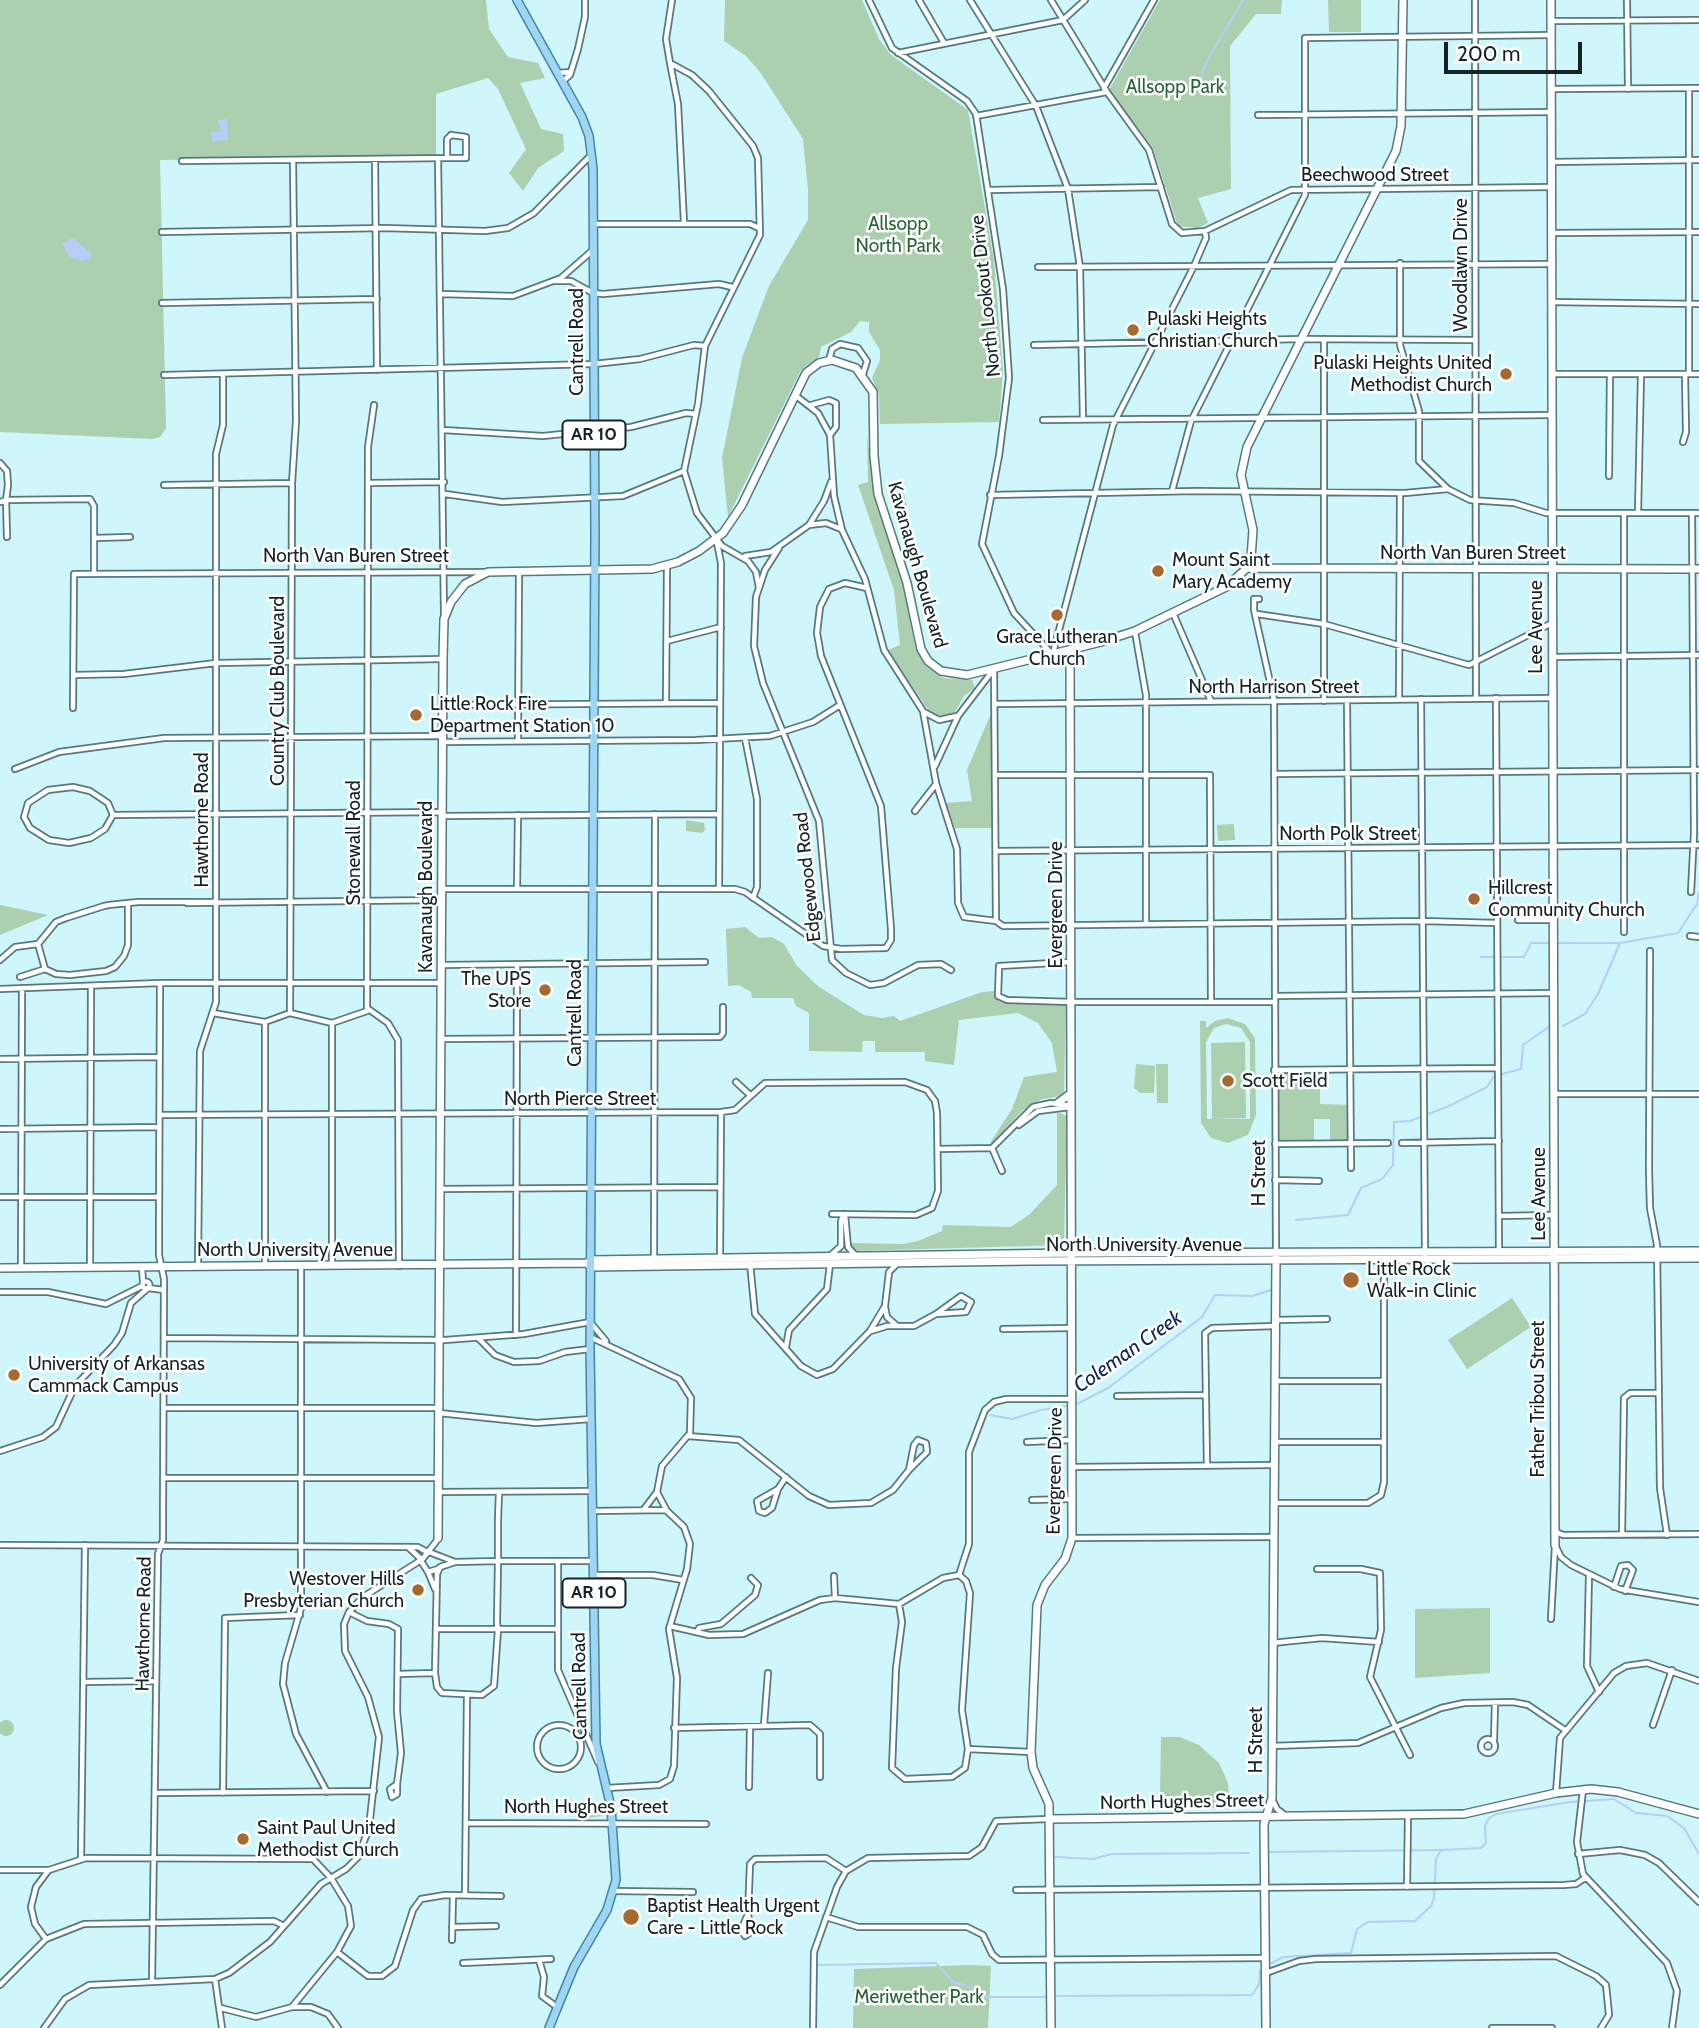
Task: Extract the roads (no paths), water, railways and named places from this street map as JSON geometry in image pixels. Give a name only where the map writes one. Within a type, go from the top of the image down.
[{"type":"main road","name":"Cantrell Road","points":[[517,0],[586,126],[592,155],[594,570],[590,1349],[596,1744],[613,1822],[615,1891]]},
{"type":"main road","points":[[549,2028],[574,1967],[615,1891]]},
{"type":"street","points":[[563,82],[571,72],[584,26],[585,0]]},
{"type":"street","points":[[672,0],[666,39],[678,104],[684,223]]},
{"type":"street","points":[[869,0],[884,36],[897,53],[967,101],[976,116],[1106,90],[1154,0]]},
{"type":"street","points":[[919,0],[944,43]]},
{"type":"street","points":[[970,0],[1036,106],[1068,189],[1080,267],[1083,419]]},
{"type":"street","points":[[1051,0],[1106,90],[1149,150],[1176,230],[1185,234],[1205,231],[1194,266],[1116,419],[1052,654]]},
{"type":"street","points":[[897,53],[1063,20],[1085,0]]},
{"type":"street","points":[[1247,569],[1253,536],[1243,491],[1243,458],[1398,146],[1403,0]]},
{"type":"street","name":"Woodlawn Drive","points":[[1475,0],[1476,698]]},
{"type":"street","name":"Lee Avenue","points":[[1552,0],[1554,1257]]},
{"type":"street","points":[[1627,0],[1628,89]]},
{"type":"street","points":[[1551,21],[1699,20]]},
{"type":"street","points":[[1172,491],[1193,417],[1306,189],[1305,38],[1552,35]]},
{"type":"street","points":[[670,63],[700,82],[755,148],[758,158],[759,238],[705,346],[696,414],[684,471],[693,506],[723,547],[745,556],[763,554],[779,548],[808,525],[824,501],[832,478]]},
{"type":"street","points":[[557,73],[571,72]]},
{"type":"street","points":[[1683,442],[1686,432],[1689,304],[1689,88]]},
{"type":"street","points":[[1551,89],[1699,88]]},
{"type":"street","points":[[1258,115],[1551,112]]},
{"type":"street","name":"North Lookout Drive","points":[[976,116],[1003,289],[1009,378],[1001,444],[982,535],[985,554],[1014,613],[1052,654]]},
{"type":"street","points":[[182,161],[466,158],[465,135],[448,137],[447,158]]},
{"type":"street","points":[[162,232],[375,229],[485,231],[512,227],[534,214],[592,155]]},
{"type":"street","points":[[438,158],[444,619]]},
{"type":"street","points":[[375,159],[377,370]]},
{"type":"street","name":"Country Club Boulevard","points":[[290,1013],[292,483],[295,372],[293,160]]},
{"type":"street","points":[[1552,162],[1699,160]]},
{"type":"street","points":[[988,190],[1161,187]]},
{"type":"street","name":"Beechwood Street","points":[[1205,231],[1285,192],[1306,189],[1551,187]]},
{"type":"street","points":[[593,224],[750,224],[760,229]]},
{"type":"street","points":[[1552,233],[1699,232]]},
{"type":"street","points":[[554,281],[593,250]]},
{"type":"street","points":[[1400,263],[1400,340],[1418,416],[1420,463],[1448,489],[1476,500],[1514,503],[1551,513],[1699,513]]},
{"type":"street","points":[[1038,267],[1551,264]]},
{"type":"street","points":[[441,294],[506,297],[554,281],[571,281],[593,293],[719,284],[732,288]]},
{"type":"street","points":[[162,303],[377,299]]},
{"type":"street","points":[[1551,302],[1699,304]]},
{"type":"street","points":[[1034,345],[1301,339],[1475,340]]},
{"type":"street","points":[[1324,339],[1324,701]]},
{"type":"street","points":[[488,572],[667,566],[694,555],[716,538],[742,505],[794,394],[810,369],[829,360],[844,362],[863,374],[867,361],[859,348],[838,344],[829,360]]},
{"type":"street","points":[[164,375],[594,364],[640,359],[696,345],[705,346]]},
{"type":"street","name":"Hawthorne Road","points":[[198,1265],[200,1051],[214,1013],[216,983],[216,451],[223,425],[223,374]]},
{"type":"street","name":"Kavanaugh Boulevard","points":[[863,374],[875,398],[874,456],[878,494],[907,583],[921,649],[932,665],[950,675],[967,675],[1135,631],[1226,587],[1247,569]]},
{"type":"street","points":[[1551,374],[1699,374]]},
{"type":"street","points":[[1609,477],[1610,374]]},
{"type":"street","points":[[1638,513],[1641,374]]},
{"type":"street","points":[[794,394],[811,405],[830,435],[832,478],[842,530],[856,553],[884,650],[923,711],[936,783],[957,849],[959,908],[970,920],[996,921],[1003,926],[1423,921],[1497,923]]},
{"type":"street","points":[[811,405],[829,400],[836,403],[836,427],[830,435]]},
{"type":"street","name":"Stonewall Road","points":[[368,1011],[368,447],[374,405]]},
{"type":"street","points":[[443,430],[525,437],[594,431],[696,414]]},
{"type":"street","points":[[1042,420],[1551,415]]},
{"type":"street","points":[[0,463],[7,473],[3,501],[7,537]]},
{"type":"street","points":[[444,494],[502,502],[630,494],[684,471]]},
{"type":"street","points":[[368,484],[444,482]]},
{"type":"street","points":[[164,485],[292,483]]},
{"type":"street","points":[[990,495],[1094,495],[1172,491],[1400,493],[1448,489]]},
{"type":"street","points":[[1399,699],[1400,493]]},
{"type":"street","points":[[3,501],[90,499],[94,506],[94,573],[74,574],[74,708]]},
{"type":"street","points":[[1624,513],[1624,932]]},
{"type":"street","points":[[1690,892],[1696,845],[1696,569],[1692,513]]},
{"type":"street","points":[[808,525],[826,523],[842,530]]},
{"type":"street","points":[[94,539],[130,537]]},
{"type":"street","points":[[716,538],[720,555],[719,888]]},
{"type":"street","name":"Edgewood Road","points":[[779,548],[759,587],[753,624],[755,652],[763,683],[819,821],[830,948],[836,966],[870,985],[884,982],[918,965],[941,964],[951,970]]},
{"type":"street","points":[[745,556],[756,572],[759,587]]},
{"type":"street","points":[[666,703],[667,566]]},
{"type":"street","name":"North Van Buren Street","points":[[1247,569],[1696,569]]},
{"type":"street","points":[[518,741],[519,571]]},
{"type":"street","name":"Kavanaugh Boulevard","points":[[438,1538],[444,619],[457,592],[488,572]]},
{"type":"street","name":"North Van Buren Street","points":[[94,573],[488,572]]},
{"type":"street","points":[[442,890],[738,889],[813,941],[830,948],[886,948],[891,940],[881,806],[819,650],[817,629],[824,595],[836,584],[849,583],[867,588]]},
{"type":"street","name":"H Street","points":[[1259,599],[1254,599],[1274,700],[1275,1442],[1272,1798],[1265,1817],[1266,2028]]},
{"type":"street","points":[[1173,613],[1211,701]]},
{"type":"street","points":[[1257,614],[1324,624],[1399,648],[1462,664],[1476,664],[1552,623]]},
{"type":"street","points":[[667,641],[720,627]]},
{"type":"street","points":[[1135,631],[1146,702],[1146,925]]},
{"type":"street","points":[[1055,640],[1068,650]]},
{"type":"street","name":"Evergreen Drive","points":[[1051,2028],[1048,1801],[1033,1768],[1031,1752],[1037,1605],[1045,1585],[1065,1559],[1072,1538],[1071,702],[1068,650]]},
{"type":"street","points":[[1552,657],[1696,655]]},
{"type":"street","points":[[74,675],[124,674],[216,663],[443,659]]},
{"type":"street","points":[[994,668],[997,775],[996,921]]},
{"type":"street","points":[[935,767],[958,716],[994,668]]},
{"type":"street","points":[[1421,698],[1424,1254]]},
{"type":"street","points":[[1496,698],[1499,1253]]},
{"type":"street","name":"North Harrison Street","points":[[996,704],[1552,698]]},
{"type":"street","points":[[1347,700],[1351,1168]]},
{"type":"street","points":[[443,705],[719,703]]},
{"type":"street","points":[[15,769],[58,752],[164,738],[369,736],[592,741],[745,738],[784,733],[813,722],[840,705]]},
{"type":"street","points":[[923,711],[939,720],[958,716]]},
{"type":"street","points":[[745,738],[757,799],[757,887],[753,898]]},
{"type":"street","points":[[1274,774],[1696,771]]},
{"type":"street","points":[[997,775],[1210,775],[1211,1001]]},
{"type":"street","points":[[915,811],[936,783]]},
{"type":"street","points":[[66,786],[97,795],[108,803],[113,815],[98,834],[69,843],[42,837],[30,828],[24,817],[26,807],[34,798],[47,790],[66,786]]},
{"type":"street","points":[[113,815],[292,812],[719,814]]},
{"type":"street","points":[[654,1259],[655,814]]},
{"type":"street","points":[[517,889],[518,815]]},
{"type":"street","name":"North Polk Street","points":[[997,851],[1696,845]]},
{"type":"street","points":[[0,960],[15,947],[38,944],[59,921],[94,909],[128,903],[442,900]]},
{"type":"street","points":[[20,977],[44,969],[56,974],[70,975],[106,971],[115,967],[124,957],[128,945],[128,903]]},
{"type":"street","points":[[1518,920],[1553,920]]},
{"type":"street","points":[[1690,936],[1699,937]]},
{"type":"street","points":[[38,944],[44,969]]},
{"type":"street","points":[[1650,951],[1650,1208],[1657,1255],[1660,1488],[1667,1535]]},
{"type":"street","points":[[442,965],[705,962]]},
{"type":"street","points":[[1072,962],[999,966],[997,989],[1000,998],[1072,1002],[1211,1001],[1349,995],[1554,993]]},
{"type":"street","points":[[516,1335],[517,964]]},
{"type":"street","points":[[0,989],[216,983],[442,983]]},
{"type":"street","name":"Hawthorne Road","points":[[152,1981],[156,1681],[160,1546],[163,1540],[164,1290],[159,1255],[160,984]]},
{"type":"street","points":[[90,1268],[91,986]]},
{"type":"street","points":[[21,1268],[22,988]]},
{"type":"street","points":[[441,1039],[720,1037],[723,1033],[723,1007]]},
{"type":"street","points":[[214,1013],[265,1022],[290,1013],[332,1023],[368,1011],[385,1020],[397,1035],[398,1266]]},
{"type":"street","points":[[265,1022],[265,1265]]},
{"type":"street","points":[[332,1023],[332,1265]]},
{"type":"street","points":[[0,1059],[159,1057]]},
{"type":"street","points":[[1275,1070],[1423,1069],[1498,1072]]},
{"type":"street","points":[[736,1082],[750,1095]]},
{"type":"street","points":[[720,1259],[721,1112],[735,1110],[762,1084],[775,1082],[915,1083],[927,1090],[936,1104],[938,1191],[935,1203],[929,1210],[916,1214],[832,1214]]},
{"type":"street","points":[[1059,1106],[1071,1090]]},
{"type":"street","points":[[1554,1094],[1699,1094]]},
{"type":"street","points":[[1059,1106],[1071,1118]]},
{"type":"street","points":[[938,1149],[992,1148],[1033,1107],[1071,1107]]},
{"type":"street","name":"North Pierce Street","points":[[160,1115],[721,1112]]},
{"type":"street","points":[[0,1129],[159,1127]]},
{"type":"street","points":[[1402,1143],[1499,1142]]},
{"type":"street","points":[[1275,1144],[1388,1143]]},
{"type":"street","points":[[992,1148],[1002,1171]]},
{"type":"street","points":[[1275,1180],[1319,1181]]},
{"type":"street","points":[[440,1189],[719,1187]]},
{"type":"street","points":[[0,1198],[159,1197]]},
{"type":"street","points":[[845,1214],[848,1247],[858,1257]]},
{"type":"street","points":[[787,1349],[789,1330],[827,1289],[830,1260],[841,1245],[841,1221],[845,1214]]},
{"type":"street","points":[[1499,1216],[1555,1215]]},
{"type":"street","name":"North University Avenue","points":[[830,1260],[858,1257],[1072,1257],[1373,1260],[1657,1255],[1699,1251]]},
{"type":"street","name":"North University Avenue","points":[[1276,1258],[1499,1253],[1554,1257]]},
{"type":"street","name":"North University Avenue","points":[[1657,1255],[1699,1258]]},
{"type":"street","name":"North University Avenue","points":[[0,1268],[830,1260],[901,1263],[1072,1257]]},
{"type":"street","name":"Father Tribou Street","points":[[1554,1257],[1555,1545]]},
{"type":"street","name":"North University Avenue","points":[[590,1263],[654,1259],[750,1261]]},
{"type":"street","points":[[1274,1503],[1375,1501],[1383,1488],[1384,1270],[1394,1259]]},
{"type":"street","points":[[1373,1260],[1384,1270]]},
{"type":"street","points":[[750,1261],[753,1309],[807,1370],[821,1375],[833,1369],[870,1331],[884,1306],[889,1272],[901,1263]]},
{"type":"street","points":[[877,1263],[889,1272]]},
{"type":"street","points":[[301,1265],[300,1615],[285,1667],[284,1691],[296,1734],[327,1792]]},
{"type":"street","points":[[0,1451],[43,1437],[56,1427],[78,1381],[120,1336],[129,1307],[145,1286],[142,1268]]},
{"type":"street","points":[[0,1292],[48,1292],[106,1304],[145,1286],[164,1290]]},
{"type":"street","points":[[870,1331],[914,1326],[961,1296],[971,1302],[966,1312],[936,1314]]},
{"type":"street","points":[[116,1301],[129,1307]]},
{"type":"street","points":[[884,1306],[887,1317],[897,1326]]},
{"type":"street","points":[[1207,1466],[1207,1330],[1327,1319]]},
{"type":"street","points":[[164,1338],[478,1338],[516,1335],[590,1321],[606,1341]]},
{"type":"street","points":[[1003,1329],[1073,1328]]},
{"type":"street","points":[[771,1331],[789,1330]]},
{"type":"street","points":[[590,1337],[606,1341],[682,1381],[692,1404],[688,1437],[662,1465],[657,1492],[644,1509]]},
{"type":"street","points":[[478,1338],[495,1355],[514,1362],[539,1361],[565,1352],[590,1349]]},
{"type":"street","points":[[1275,1381],[1384,1381]]},
{"type":"street","points":[[1622,1535],[1624,1398],[1628,1394],[1657,1394]]},
{"type":"street","points":[[1117,1396],[1206,1395]]},
{"type":"street","points":[[959,1575],[969,1544],[969,1452],[985,1410],[994,1402],[1006,1399],[1072,1404]]},
{"type":"street","points":[[164,1408],[439,1411],[536,1423],[592,1419]]},
{"type":"street","points":[[688,1437],[739,1440],[818,1501],[837,1506],[868,1504],[893,1490],[928,1452],[923,1441],[914,1445],[909,1470]]},
{"type":"street","points":[[1027,1442],[1071,1440]]},
{"type":"street","points":[[1275,1442],[1383,1442]]},
{"type":"street","points":[[1071,1467],[1274,1465]]},
{"type":"street","points":[[778,1489],[757,1501],[759,1511],[767,1513],[772,1508],[778,1489],[786,1477]]},
{"type":"street","points":[[163,1478],[439,1478]]},
{"type":"street","points":[[439,1492],[593,1491]]},
{"type":"street","points":[[438,1538],[437,1687],[442,1693],[467,1696],[486,1694],[494,1686],[498,1630],[499,1492]]},
{"type":"street","points":[[607,1788],[649,1787],[667,1782],[674,1766],[677,1678],[670,1626],[689,1558],[689,1540],[680,1521],[667,1511],[657,1492]]},
{"type":"street","points":[[1032,1500],[1071,1499]]},
{"type":"street","points":[[593,1511],[667,1511]]},
{"type":"street","points":[[1554,1530],[1560,1535],[1699,1534]]},
{"type":"street","points":[[1072,1538],[1273,1537]]},
{"type":"street","points":[[44,2028],[60,2005],[80,1989],[100,1984],[215,1979],[261,1950],[316,1889],[351,1865],[364,1849],[374,1791],[378,1729],[368,1697],[345,1651],[343,1631],[349,1612],[363,1597],[421,1559],[438,1538]]},
{"type":"street","points":[[0,1545],[418,1546],[455,1562]]},
{"type":"street","points":[[81,1858],[85,1545]]},
{"type":"street","points":[[1555,1545],[1566,1562],[1614,1587],[1699,1602]]},
{"type":"street","points":[[1551,1619],[1555,1545]]},
{"type":"street","points":[[407,1547],[421,1559],[437,1593]]},
{"type":"street","points":[[558,1561],[557,1661],[561,1678],[600,1768]]},
{"type":"street","points":[[405,1569],[426,1570],[455,1562],[594,1561]]},
{"type":"street","points":[[1614,1587],[1621,1566],[1631,1566],[1626,1591]]},
{"type":"street","points":[[1317,1569],[1361,1569],[1380,1573],[1379,1642],[1370,1677],[1410,1755]]},
{"type":"street","points":[[594,1575],[653,1575],[683,1580]]},
{"type":"street","points":[[670,1626],[721,1636],[748,1633],[807,1604],[835,1598],[898,1604],[943,1578],[959,1575],[967,1581],[970,1593],[962,1710],[968,1749],[965,1768],[952,1777],[905,1779],[893,1770],[896,1668],[902,1622],[898,1604]]},
{"type":"street","points":[[1589,1575],[1587,1666],[1600,1692]]},
{"type":"street","points":[[834,1576],[835,1598]]},
{"type":"street","points":[[697,1632],[699,1628],[722,1624],[755,1595],[758,1585],[751,1578]]},
{"type":"street","points":[[349,1612],[367,1621],[396,1627],[397,1718],[401,1753],[397,1784]]},
{"type":"street","points":[[223,1793],[225,1618],[300,1615]]},
{"type":"street","points":[[437,1629],[557,1629]]},
{"type":"street","points":[[1272,1643],[1333,1638],[1379,1642]]},
{"type":"street","points":[[1556,1793],[1557,1748],[1565,1730],[1600,1692],[1609,1678],[1626,1666],[1647,1663],[1699,1681]]},
{"type":"street","points":[[1653,1725],[1672,1670]]},
{"type":"street","points":[[764,1725],[768,1672]]},
{"type":"street","points":[[398,1674],[435,1673]]},
{"type":"street","points":[[83,1682],[156,1681]]},
{"type":"street","points":[[465,1895],[467,1696]]},
{"type":"street","points":[[1272,1746],[1358,1743],[1448,1706],[1495,1703],[1532,1707],[1565,1730]]},
{"type":"street","points":[[1494,1740],[1495,1703]]},
{"type":"street","points":[[674,1728],[808,1724],[817,1729],[821,1740],[820,1776]]},
{"type":"street","points":[[556,1725],[571,1729],[581,1747],[577,1760],[560,1769],[542,1761],[537,1748],[543,1732],[556,1725]]},
{"type":"street","points":[[749,1787],[750,1727]]},
{"type":"street","points":[[581,1747],[589,1744]]},
{"type":"street","points":[[968,1749],[1031,1752]]},
{"type":"street","points":[[155,1793],[374,1791]]},
{"type":"street","name":"North Hughes Street","points":[[846,1871],[868,1858],[969,1856],[982,1847],[989,1829],[998,1820],[1475,1813],[1556,1793],[1584,1797],[1618,1792],[1699,1814]]},
{"type":"street","points":[[1584,1797],[1577,1842],[1585,1878],[1667,1963],[1677,1991],[1672,2028]]},
{"type":"street","name":"H Street","points":[[1272,1798],[1277,1809],[1286,1816]]},
{"type":"street","points":[[1407,1887],[1408,1815]]},
{"type":"street","name":"North Hughes Street","points":[[466,1823],[706,1824]]},
{"type":"street","points":[[1578,1854],[1620,1850],[1645,1855],[1658,1863],[1699,1902]]},
{"type":"street","points":[[0,1870],[49,1870],[81,1858],[306,1857],[320,1864],[331,1878],[351,1917],[349,1934],[292,2007]]},
{"type":"street","points":[[748,1914],[750,1864],[755,1859],[826,1858],[846,1871],[826,1917],[813,1959],[813,2028]]},
{"type":"street","points":[[46,1939],[35,1924],[31,1907],[36,1886],[49,1870]]},
{"type":"street","points":[[1016,1890],[1572,1885],[1585,1878]]},
{"type":"street","points":[[615,1891],[693,1892]]},
{"type":"street","points":[[452,1940],[453,1895]]},
{"type":"street","points":[[337,1952],[368,1976],[387,1974],[397,1963],[418,1901],[431,1896],[501,1895]]},
{"type":"street","points":[[826,1917],[858,1927],[967,1927],[983,1935],[996,1958],[1265,1965],[1316,1959],[1560,1957],[1596,1976],[1606,1985],[1609,2015],[1601,2028]]},
{"type":"street","points":[[0,1985],[46,1939],[89,1923],[274,1921],[284,1926]]},
{"type":"street","points":[[452,1927],[496,1926]]},
{"type":"street","points":[[463,1963],[551,1959]]},
{"type":"street","points":[[539,1960],[544,1978],[542,1996],[558,2007]]},
{"type":"street","points":[[215,1979],[222,2028]]},
{"type":"street","points":[[221,2007],[256,2017],[292,2007],[317,2008],[328,2014],[338,2028]]},
{"type":"street","points":[[1492,2028],[1552,2028]]},
{"type":"water","points":[[227,119],[228,140],[212,141],[211,132],[221,131],[218,120]]},
{"type":"water","points":[[73,238],[92,254],[91,259],[80,261],[70,257],[62,243]]},
{"type":"waterway","points":[[1201,85],[1202,73],[1208,59],[1243,0]]},
{"type":"waterway","name":"Coleman Creek","points":[[1563,1026],[1585,1014],[1598,994],[1620,943],[1678,933],[1697,904],[1699,892]]},
{"type":"waterway","points":[[1501,957],[1524,957],[1531,943],[1549,943]]},
{"type":"waterway","points":[[1558,943],[1619,943]]},
{"type":"waterway","points":[[1481,957],[1494,957]]},
{"type":"waterway","name":"Coleman Creek","points":[[1296,1220],[1348,1215],[1361,1188],[1382,1179],[1393,1165],[1394,1122],[1410,1121],[1449,1106],[1487,1087],[1494,1076],[1521,1069],[1523,1045],[1550,1026]]},
{"type":"waterway","name":"Coleman Creek","points":[[1073,1406],[1108,1388],[1202,1317],[1215,1295],[1252,1296],[1271,1290]]},
{"type":"waterway","name":"Coleman Creek","points":[[990,1415],[1012,1419],[1067,1406]]},
{"type":"waterway","points":[[1268,1965],[1283,1957],[1351,1953],[1357,1929],[1368,1922],[1415,1921],[1431,1906],[1434,1898],[1436,1859],[1441,1850],[1481,1848],[1486,1843],[1485,1826],[1489,1818],[1496,1814],[1570,1802],[1614,1799],[1636,1813],[1667,1816],[1684,1828],[1699,1854]]},
{"type":"waterway","points":[[1269,1852],[1439,1850]]},
{"type":"waterway","points":[[1055,1857],[1093,1859],[1112,1854],[1249,1853]]},
{"type":"waterway","points":[[817,1965],[936,1963],[953,1982],[971,1987],[987,1997],[1049,1997]]},
{"type":"waterway","points":[[1054,1996],[1252,1995],[1259,1984],[1260,1970],[1264,1968]]},
{"type":"place","name":"Pulaski Heights Christian Church","points":[[1133,330]]},
{"type":"place","name":"Pulaski Heights United Methodist Church","points":[[1506,374]]},
{"type":"place","name":"Mount Saint Mary Academy","points":[[1158,571]]},
{"type":"place","name":"Grace Lutheran Church","points":[[1057,615]]},
{"type":"place","name":"Little Rock Fire Department Station 10","points":[[416,715]]},
{"type":"place","name":"Hillcrest Community Church","points":[[1474,899]]},
{"type":"place","name":"The UPS Store","points":[[545,990]]},
{"type":"place","name":"Scott Field","points":[[1228,1081]]},
{"type":"place","name":"Little Rock Walk-in Clinic","points":[[1351,1280]]},
{"type":"place","name":"University of Arkansas Cammack Campus","points":[[14,1375]]},
{"type":"place","name":"Westover Hills Presbyterian Church","points":[[418,1590]]},
{"type":"place","name":"Saint Paul United Methodist Church","points":[[243,1839]]},
{"type":"place","name":"Baptist Health Urgent Care - Little Rock","points":[[631,1917]]},
{"type":"park label","name":"Allsopp Park","points":[[1175,87]]},
{"type":"park label","name":"Allsopp North Park","points":[[898,235]]},
{"type":"park label","name":"Meriwether Park","points":[[919,1997]]}]
